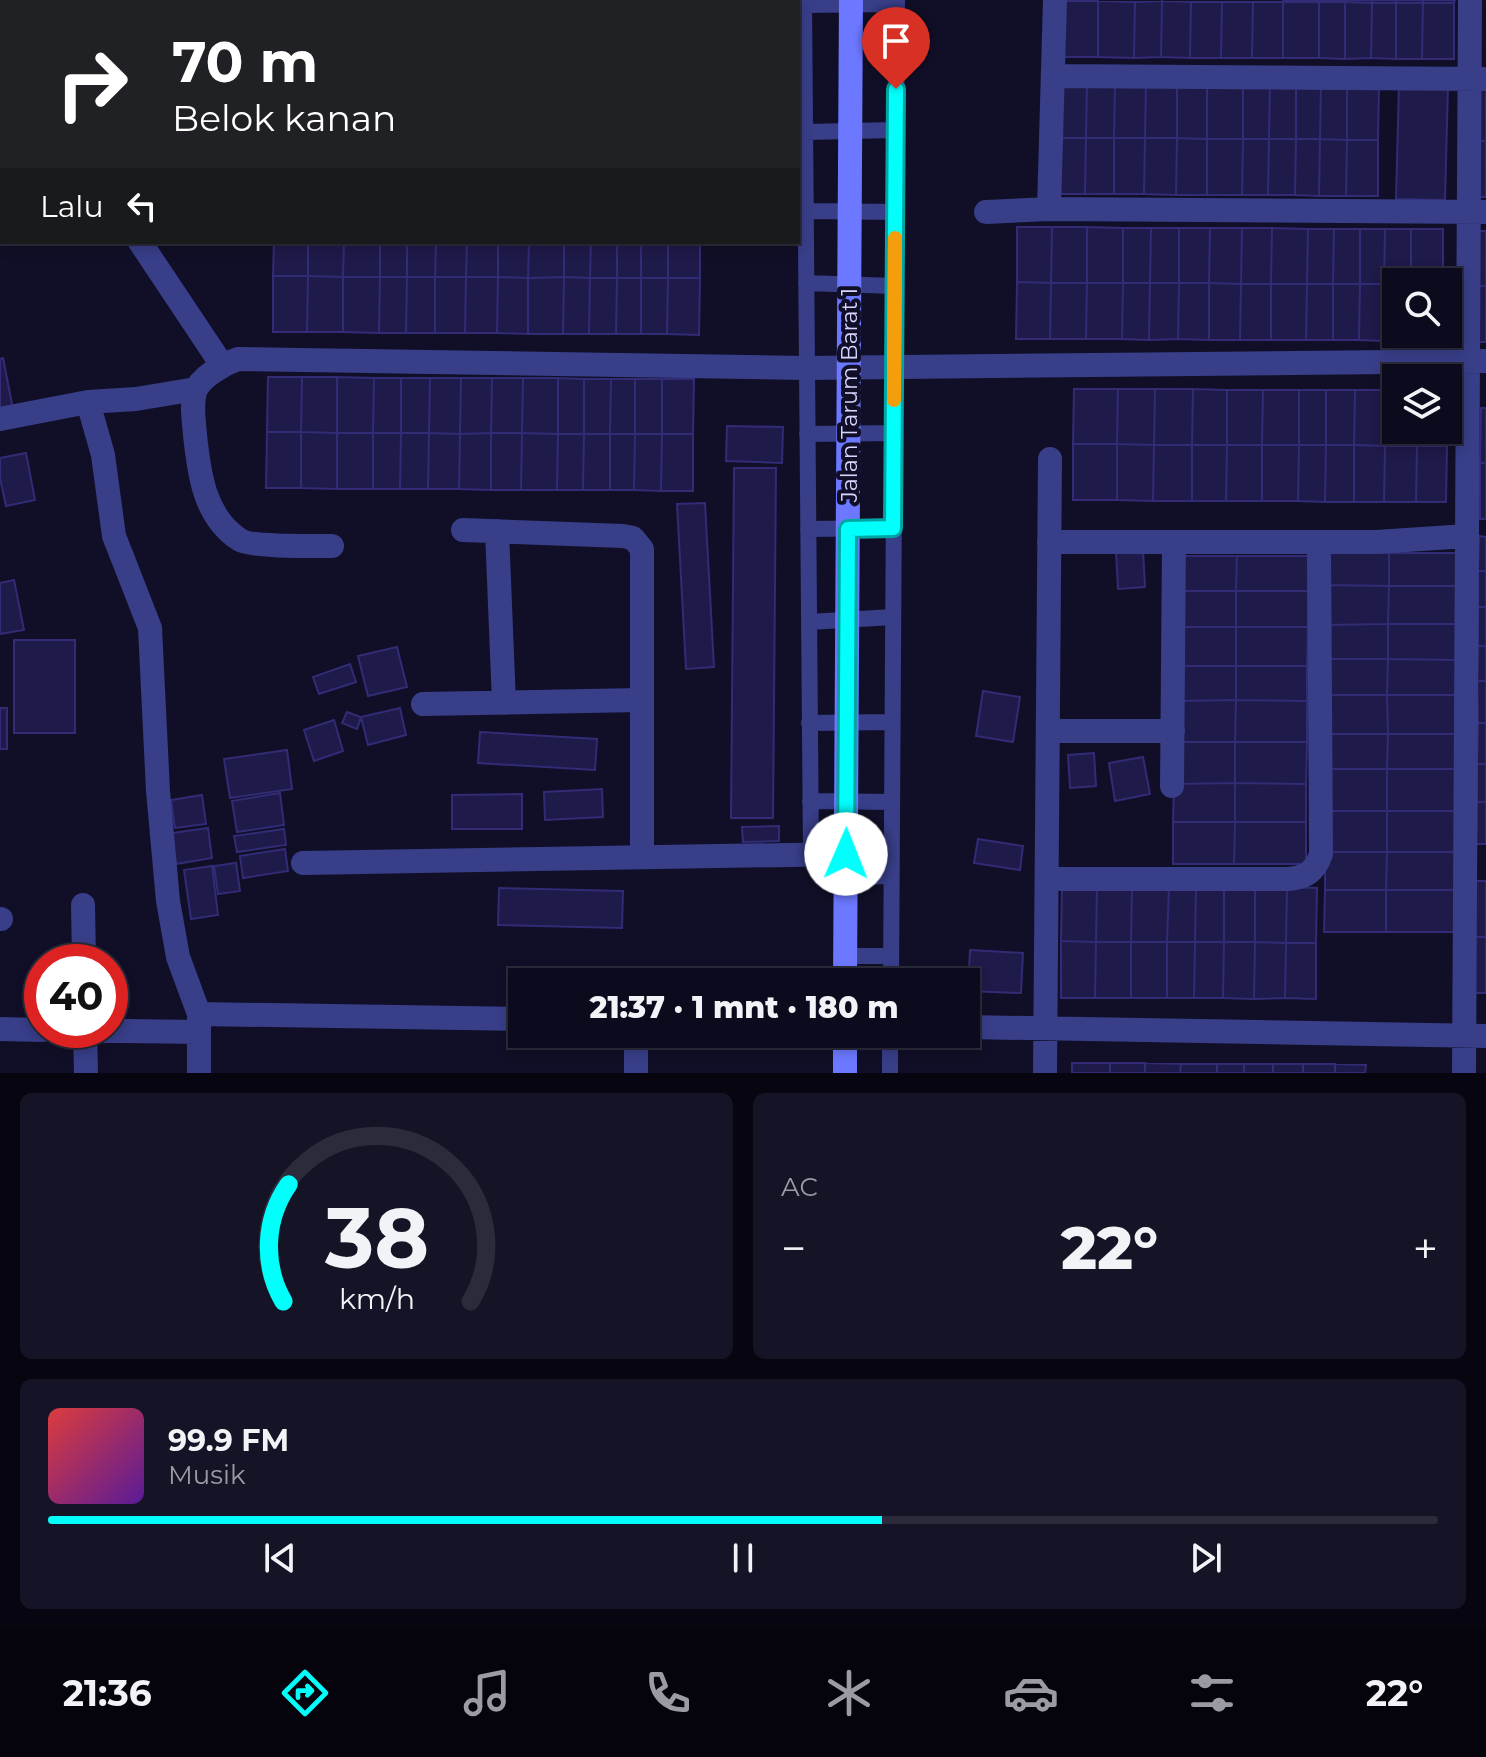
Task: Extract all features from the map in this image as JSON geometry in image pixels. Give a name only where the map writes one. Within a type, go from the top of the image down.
[{"type":"street","points":[[1049,209],[1055,0]]},
{"type":"street","points":[[1464,1073],[1475,1036],[1476,862],[1467,536],[1477,361],[1478,79],[1470,0]]},
{"type":"street","name":"Jalan Tarum Barat 1","points":[[845,968],[851,2]]},
{"type":"street","points":[[1054,76],[1478,79]]},
{"type":"street","points":[[986,212],[1049,209],[1478,212]]},
{"type":"street","points":[[141,244],[222,365]]},
{"type":"street","points":[[0,419],[88,402],[125,400],[196,389],[222,365],[238,359],[807,368],[1477,361]]},
{"type":"street","points":[[196,389],[193,410],[200,480],[228,531],[243,542],[332,546]]},
{"type":"street","points":[[88,402],[103,455],[114,536],[150,628],[158,791],[168,901],[178,957],[199,1023],[199,1073]]},
{"type":"street","points":[[1045,1073],[1050,459]]},
{"type":"street","points":[[463,530],[623,536],[639,543],[643,560],[640,700],[642,857]]},
{"type":"street","points":[[497,531],[504,703]]},
{"type":"street","points":[[1049,542],[1376,542],[1467,536]]},
{"type":"street","points":[[1172,786],[1174,542]]},
{"type":"street","points":[[1047,879],[1301,878],[1318,865],[1321,854],[1319,542]]},
{"type":"street","points":[[423,704],[640,700]]},
{"type":"street","points":[[1048,731],[1173,731]]},
{"type":"street","points":[[303,863],[811,855],[846,866]]},
{"type":"street","points":[[83,905],[84,944]]},
{"type":"street","points":[[128,1027],[199,1023],[508,1019]]},
{"type":"street","points":[[980,1027],[1475,1036]]},
{"type":"street","points":[[0,1029],[24,1030]]},
{"type":"street","points":[[85,1048],[86,1073]]},
{"type":"street","points":[[636,1048],[636,1073]]},
{"type":"street","points":[[845,1048],[845,1073]]},
{"type":"lane","points":[[811,855],[804,2],[897,2],[891,968]]},
{"type":"lane","points":[[805,132],[896,130]]},
{"type":"lane","points":[[806,211],[896,212]]},
{"type":"lane","points":[[806,283],[895,286]]},
{"type":"lane","points":[[807,434],[894,433]]},
{"type":"lane","points":[[808,529],[893,528]]},
{"type":"lane","points":[[809,622],[893,617]]},
{"type":"lane","points":[[809,723],[892,722]]},
{"type":"lane","points":[[810,801],[892,802]]},
{"type":"lane","points":[[846,866],[891,876]]},
{"type":"lane","points":[[845,956],[891,956]]},
{"type":"lane","points":[[890,1048],[890,1073]]},
{"type":"building","points":[[1319,0],[1319,2],[1283,2]]},
{"type":"building","points":[[1345,0],[1345,2],[1319,2]]},
{"type":"building","points":[[1372,0],[1372,3],[1345,2]]},
{"type":"building","points":[[1372,0],[1396,0],[1396,3],[1372,3]]},
{"type":"building","points":[[1396,0],[1423,0],[1423,3],[1396,3]]},
{"type":"building","points":[[1423,0],[1455,0],[1454,3],[1423,3]]},
{"type":"building","points":[[1063,1],[1098,1],[1098,57],[1062,57]]},
{"type":"building","points":[[1098,1],[1135,2],[1134,58],[1098,57]]},
{"type":"building","points":[[1162,1],[1191,2],[1190,58],[1161,57]]},
{"type":"building","points":[[1162,1],[1161,57],[1134,58],[1135,2]]},
{"type":"building","points":[[1191,2],[1222,2],[1221,58],[1190,58]]},
{"type":"building","points":[[1222,2],[1253,2],[1252,58],[1221,58]]},
{"type":"building","points":[[1253,2],[1283,2],[1283,58],[1252,58]]},
{"type":"building","points":[[1283,2],[1319,2],[1319,58],[1283,58]]},
{"type":"building","points":[[1319,2],[1345,2],[1345,59],[1319,58]]},
{"type":"building","points":[[1345,2],[1372,3],[1371,58],[1345,59]]},
{"type":"building","points":[[1372,3],[1396,3],[1396,59],[1371,58]]},
{"type":"building","points":[[1396,3],[1423,3],[1422,59],[1396,59]]},
{"type":"building","points":[[1423,3],[1454,3],[1454,59],[1422,59]]},
{"type":"building","points":[[1059,83],[1087,83],[1086,138],[1059,138]]},
{"type":"building","points":[[1087,83],[1115,83],[1114,138],[1086,138]]},
{"type":"building","points":[[1115,83],[1146,83],[1145,138],[1114,138]]},
{"type":"building","points":[[1146,83],[1177,83],[1177,138],[1145,138]]},
{"type":"building","points":[[1177,83],[1207,83],[1207,139],[1177,138]]},
{"type":"building","points":[[1207,83],[1243,84],[1243,139],[1207,139]]},
{"type":"building","points":[[1243,84],[1270,84],[1269,139],[1243,139]]},
{"type":"building","points":[[1270,84],[1296,84],[1296,139],[1269,139]]},
{"type":"building","points":[[1296,84],[1321,84],[1320,139],[1296,139]]},
{"type":"building","points":[[1321,84],[1347,84],[1347,140],[1320,139]]},
{"type":"building","points":[[1347,84],[1379,84],[1378,140],[1347,140]]},
{"type":"building","points":[[1399,85],[1448,86],[1445,200],[1396,199]]},
{"type":"building","points":[[1480,85],[1486,85],[1486,141],[1479,141]]},
{"type":"building","points":[[1059,138],[1086,138],[1085,194],[1058,194]]},
{"type":"building","points":[[1086,138],[1114,138],[1114,194],[1085,194]]},
{"type":"building","points":[[1114,138],[1145,138],[1144,194],[1114,194]]},
{"type":"building","points":[[1145,138],[1177,138],[1176,195],[1144,194]]},
{"type":"building","points":[[1177,138],[1207,139],[1207,195],[1176,195]]},
{"type":"building","points":[[1207,139],[1243,139],[1242,195],[1207,195]]},
{"type":"building","points":[[1243,139],[1269,139],[1268,195],[1242,195]]},
{"type":"building","points":[[1269,139],[1296,139],[1295,195],[1268,195]]},
{"type":"building","points":[[1296,139],[1320,139],[1319,196],[1295,195]]},
{"type":"building","points":[[1320,139],[1347,140],[1346,196],[1319,196]]},
{"type":"building","points":[[1347,140],[1378,140],[1378,196],[1346,196]]},
{"type":"building","points":[[1479,141],[1486,141],[1486,197],[1479,197]]},
{"type":"building","points":[[1017,227],[1052,227],[1051,283],[1017,282]]},
{"type":"building","points":[[1052,227],[1087,227],[1087,283],[1051,283]]},
{"type":"building","points":[[1087,227],[1123,228],[1123,283],[1087,283]]},
{"type":"building","points":[[1123,228],[1151,228],[1150,283],[1123,283]]},
{"type":"building","points":[[1151,228],[1179,228],[1179,283],[1150,283]]},
{"type":"building","points":[[1179,228],[1210,228],[1209,283],[1179,283]]},
{"type":"building","points":[[1210,228],[1242,228],[1241,284],[1209,283]]},
{"type":"building","points":[[1242,228],[1272,228],[1271,284],[1241,284]]},
{"type":"building","points":[[1272,228],[1308,229],[1307,284],[1271,284]]},
{"type":"building","points":[[1308,229],[1334,229],[1333,284],[1307,284]]},
{"type":"building","points":[[1334,229],[1360,229],[1360,284],[1333,284]]},
{"type":"building","points":[[1360,229],[1385,229],[1382,284],[1360,284]]},
{"type":"building","points":[[1385,229],[1411,229],[1411,268],[1384,268]]},
{"type":"building","points":[[1411,229],[1443,229],[1443,268],[1411,268]]},
{"type":"building","points":[[1474,231],[1486,231],[1486,286],[1474,286]]},
{"type":"building","points":[[274,244],[308,244],[308,276],[273,276]]},
{"type":"building","points":[[308,244],[344,244],[343,277],[308,276]]},
{"type":"building","points":[[344,244],[380,244],[380,277],[343,277]]},
{"type":"building","points":[[380,244],[407,244],[407,277],[380,277]]},
{"type":"building","points":[[407,244],[436,244],[435,277],[407,277]]},
{"type":"building","points":[[436,244],[467,244],[466,277],[435,277]]},
{"type":"building","points":[[467,244],[498,244],[498,277],[466,277]]},
{"type":"building","points":[[498,244],[529,244],[528,278],[498,277]]},
{"type":"building","points":[[529,244],[564,244],[564,277],[528,278]]},
{"type":"building","points":[[564,244],[591,244],[590,278],[564,277]]},
{"type":"building","points":[[591,244],[617,244],[617,278],[590,278]]},
{"type":"building","points":[[617,244],[641,244],[641,278],[617,278]]},
{"type":"building","points":[[641,244],[668,244],[668,278],[641,278]]},
{"type":"building","points":[[668,244],[700,244],[700,278],[668,278]]},
{"type":"building","points":[[273,276],[308,276],[307,332],[273,332]]},
{"type":"building","points":[[308,276],[343,277],[343,332],[307,332]]},
{"type":"building","points":[[343,277],[380,277],[379,333],[343,332]]},
{"type":"building","points":[[380,277],[407,277],[406,333],[379,333]]},
{"type":"building","points":[[407,277],[435,277],[435,333],[406,333]]},
{"type":"building","points":[[435,277],[466,277],[465,333],[435,333]]},
{"type":"building","points":[[466,277],[498,277],[497,333],[465,333]]},
{"type":"building","points":[[498,277],[528,278],[528,334],[497,333]]},
{"type":"building","points":[[564,277],[563,334],[528,334],[528,278]]},
{"type":"building","points":[[564,277],[590,278],[589,334],[563,334]]},
{"type":"building","points":[[590,278],[617,278],[616,334],[589,334]]},
{"type":"building","points":[[617,278],[641,278],[641,334],[616,334]]},
{"type":"building","points":[[641,278],[668,278],[667,334],[641,334]]},
{"type":"building","points":[[668,278],[700,278],[699,335],[667,334]]},
{"type":"building","points":[[1017,282],[1051,283],[1050,339],[1016,339]]},
{"type":"building","points":[[1051,283],[1087,283],[1086,339],[1050,339]]},
{"type":"building","points":[[1087,283],[1123,283],[1122,339],[1086,339]]},
{"type":"building","points":[[1123,283],[1150,283],[1149,340],[1122,339]]},
{"type":"building","points":[[1150,283],[1179,283],[1178,339],[1149,340]]},
{"type":"building","points":[[1179,283],[1209,283],[1209,340],[1178,339]]},
{"type":"building","points":[[1209,283],[1241,284],[1240,340],[1209,340]]},
{"type":"building","points":[[1241,284],[1271,284],[1271,340],[1240,340]]},
{"type":"building","points":[[1271,284],[1307,284],[1306,340],[1271,340]]},
{"type":"building","points":[[1307,284],[1333,284],[1333,340],[1306,340]]},
{"type":"building","points":[[1333,284],[1360,284],[1359,340],[1333,340]]},
{"type":"building","points":[[1360,284],[1382,284],[1382,341],[1359,340]]},
{"type":"building","points":[[1474,286],[1486,286],[1486,342],[1473,342]]},
{"type":"building","points":[[3,358],[13,409],[0,411],[0,359]]},
{"type":"building","points":[[268,377],[302,377],[301,432],[267,432]]},
{"type":"building","points":[[302,377],[337,377],[337,433],[301,432]]},
{"type":"building","points":[[337,377],[374,378],[373,433],[337,433]]},
{"type":"building","points":[[374,378],[401,378],[401,433],[373,433]]},
{"type":"building","points":[[401,378],[430,378],[429,433],[401,433]]},
{"type":"building","points":[[430,378],[461,378],[460,434],[429,433]]},
{"type":"building","points":[[461,378],[492,378],[491,433],[460,434]]},
{"type":"building","points":[[492,378],[523,378],[522,433],[491,433]]},
{"type":"building","points":[[523,378],[558,378],[558,434],[522,433]]},
{"type":"building","points":[[558,378],[584,379],[584,434],[558,434]]},
{"type":"building","points":[[584,379],[611,379],[610,434],[584,434]]},
{"type":"building","points":[[611,379],[635,379],[635,434],[610,434]]},
{"type":"building","points":[[635,379],[662,379],[662,434],[635,434]]},
{"type":"building","points":[[662,379],[694,379],[693,434],[662,434]]},
{"type":"building","points":[[1074,389],[1118,389],[1117,444],[1073,444]]},
{"type":"building","points":[[1118,389],[1155,389],[1154,445],[1117,444]]},
{"type":"building","points":[[1155,389],[1193,389],[1192,445],[1154,445]]},
{"type":"building","points":[[1193,389],[1227,390],[1227,445],[1192,445]]},
{"type":"building","points":[[1227,390],[1263,390],[1262,445],[1227,445]]},
{"type":"building","points":[[1263,390],[1299,390],[1299,445],[1262,445]]},
{"type":"building","points":[[1299,390],[1326,390],[1326,445],[1299,445]]},
{"type":"building","points":[[1326,390],[1355,390],[1354,445],[1326,445]]},
{"type":"building","points":[[1355,390],[1382,390],[1382,444],[1385,446],[1354,445]]},
{"type":"building","points":[[1481,408],[1486,408],[1486,463],[1480,463]]},
{"type":"building","points":[[727,426],[783,427],[782,463],[726,461]]},
{"type":"building","points":[[267,432],[301,432],[301,488],[266,488]]},
{"type":"building","points":[[301,432],[337,433],[337,489],[301,488]]},
{"type":"building","points":[[337,433],[373,433],[373,489],[337,489]]},
{"type":"building","points":[[373,433],[401,433],[400,489],[373,489]]},
{"type":"building","points":[[401,433],[429,433],[428,489],[400,489]]},
{"type":"building","points":[[429,433],[460,434],[459,489],[428,489]]},
{"type":"building","points":[[491,433],[491,490],[459,489],[460,434]]},
{"type":"building","points":[[491,433],[522,433],[521,490],[491,490]]},
{"type":"building","points":[[522,433],[558,434],[557,490],[521,490]]},
{"type":"building","points":[[558,434],[584,434],[583,490],[557,490]]},
{"type":"building","points":[[584,434],[610,434],[610,490],[583,490]]},
{"type":"building","points":[[610,434],[635,434],[634,490],[610,490]]},
{"type":"building","points":[[635,434],[662,434],[661,491],[634,490]]},
{"type":"building","points":[[662,434],[693,434],[693,491],[661,491]]},
{"type":"building","points":[[1073,444],[1117,444],[1117,500],[1073,500]]},
{"type":"building","points":[[1117,444],[1154,445],[1153,501],[1117,500]]},
{"type":"building","points":[[1385,444],[1417,444],[1417,446]]},
{"type":"building","points":[[1417,444],[1447,444],[1447,446]]},
{"type":"building","points":[[1154,445],[1192,445],[1192,501],[1153,501]]},
{"type":"building","points":[[1192,445],[1227,445],[1226,501],[1192,501]]},
{"type":"building","points":[[1227,445],[1262,445],[1262,501],[1226,501]]},
{"type":"building","points":[[1262,445],[1299,445],[1298,501],[1262,501]]},
{"type":"building","points":[[1299,445],[1326,445],[1325,502],[1298,501]]},
{"type":"building","points":[[1326,445],[1354,445],[1354,502],[1325,502]]},
{"type":"building","points":[[1354,445],[1385,446],[1384,502],[1354,502]]},
{"type":"building","points":[[1385,446],[1417,446],[1416,502],[1384,502]]},
{"type":"building","points":[[1417,446],[1447,446],[1446,502],[1416,502]]},
{"type":"building","points":[[26,453],[35,500],[6,506],[0,478],[0,458]]},
{"type":"building","points":[[1480,463],[1486,463],[1486,519],[1480,519]]},
{"type":"building","points":[[734,468],[776,468],[773,818],[731,818]]},
{"type":"building","points":[[705,503],[714,667],[686,669],[677,504]]},
{"type":"building","points":[[1479,536],[1486,537],[1486,571],[1478,571]]},
{"type":"building","points":[[1143,550],[1145,587],[1118,589],[1116,552]]},
{"type":"building","points":[[1327,553],[1389,553],[1389,586],[1327,585]]},
{"type":"building","points":[[1389,553],[1460,553],[1460,586],[1389,586]]},
{"type":"building","points":[[1175,556],[1237,556],[1236,591],[1175,591]]},
{"type":"building","points":[[1237,556],[1308,556],[1308,591],[1236,591]]},
{"type":"building","points":[[1478,571],[1486,571],[1486,607],[1478,607]]},
{"type":"building","points":[[14,580],[24,630],[0,634],[0,583]]},
{"type":"building","points":[[1327,585],[1389,586],[1388,624],[1326,625]]},
{"type":"building","points":[[1389,586],[1460,586],[1460,624],[1388,624]]},
{"type":"building","points":[[1175,591],[1236,591],[1236,627],[1175,627]]},
{"type":"building","points":[[1236,591],[1308,591],[1308,627],[1236,627]]},
{"type":"building","points":[[1478,607],[1486,607],[1486,646],[1478,646]]},
{"type":"building","points":[[1388,624],[1460,624],[1459,660],[1388,659]]},
{"type":"building","points":[[1388,624],[1388,659],[1326,659],[1326,625]]},
{"type":"building","points":[[1175,627],[1236,627],[1236,666],[1174,666]]},
{"type":"building","points":[[1236,627],[1308,627],[1307,666],[1236,666]]},
{"type":"building","points":[[14,640],[75,640],[75,733],[14,733]]},
{"type":"building","points":[[1478,646],[1486,646],[1486,681],[1477,681]]},
{"type":"building","points":[[397,647],[407,687],[368,696],[358,656]]},
{"type":"building","points":[[1326,659],[1388,659],[1387,695],[1326,695]]},
{"type":"building","points":[[1388,659],[1459,660],[1459,695],[1387,695]]},
{"type":"building","points":[[350,664],[356,682],[319,694],[313,677]]},
{"type":"building","points":[[1174,666],[1236,666],[1236,700],[1174,701]]},
{"type":"building","points":[[1236,666],[1307,666],[1307,701],[1236,700]]},
{"type":"building","points":[[1477,681],[1486,681],[1486,723],[1478,723]]},
{"type":"building","points":[[983,691],[1020,697],[1013,742],[976,736]]},
{"type":"building","points":[[1326,695],[1387,695],[1388,734],[1326,734]]},
{"type":"building","points":[[1387,695],[1459,695],[1459,734],[1388,734]]},
{"type":"building","points":[[1236,700],[1235,742],[1174,742],[1174,701]]},
{"type":"building","points":[[1236,700],[1307,701],[1307,742],[1235,742]]},
{"type":"building","points":[[0,708],[7,708],[7,749],[0,749]]},
{"type":"building","points":[[400,708],[406,735],[368,745],[361,717]]},
{"type":"building","points":[[347,712],[361,717],[357,729],[342,723]]},
{"type":"building","points":[[334,720],[343,751],[314,761],[304,730]]},
{"type":"building","points":[[1478,723],[1486,723],[1486,764],[1477,764]]},
{"type":"building","points":[[480,732],[597,739],[595,770],[478,763]]},
{"type":"building","points":[[1326,734],[1388,734],[1387,769],[1325,769]]},
{"type":"building","points":[[1388,734],[1459,734],[1459,769],[1387,769]]},
{"type":"building","points":[[1174,742],[1235,742],[1235,783],[1174,784]]},
{"type":"building","points":[[1235,742],[1307,742],[1306,784],[1235,783]]},
{"type":"building","points":[[287,750],[292,789],[230,798],[224,759]]},
{"type":"building","points":[[1094,753],[1096,786],[1070,788],[1068,755]]},
{"type":"building","points":[[1143,757],[1150,794],[1115,801],[1109,763]]},
{"type":"building","points":[[1477,764],[1486,764],[1486,802],[1477,802]]},
{"type":"building","points":[[1325,769],[1387,769],[1387,811],[1325,811]]},
{"type":"building","points":[[1387,769],[1459,769],[1458,811],[1387,811]]},
{"type":"building","points":[[1235,783],[1235,822],[1173,822],[1174,784]]},
{"type":"building","points":[[1235,783],[1306,784],[1306,822],[1235,822]]},
{"type":"building","points":[[602,789],[603,817],[545,820],[544,792]]},
{"type":"building","points":[[280,793],[284,825],[237,832],[232,801]]},
{"type":"building","points":[[522,794],[522,829],[452,829],[452,795]]},
{"type":"building","points":[[202,795],[206,824],[175,828],[171,800]]},
{"type":"building","points":[[1477,802],[1486,802],[1486,844],[1476,844]]},
{"type":"building","points":[[1325,811],[1387,811],[1387,852],[1325,852]]},
{"type":"building","points":[[1387,811],[1458,811],[1458,852],[1387,852]]},
{"type":"building","points":[[1173,822],[1235,822],[1234,864],[1173,864]]},
{"type":"building","points":[[1235,822],[1306,822],[1306,864],[1234,864]]},
{"type":"building","points":[[779,826],[779,841],[743,842],[742,827]]},
{"type":"building","points":[[208,828],[212,858],[176,864],[172,833]]},
{"type":"building","points":[[284,829],[286,845],[237,852],[234,836]]},
{"type":"building","points":[[978,839],[1023,846],[1020,870],[974,863]]},
{"type":"building","points":[[285,849],[288,871],[243,878],[240,856]]},
{"type":"building","points":[[1325,852],[1387,852],[1386,890],[1325,890]]},
{"type":"building","points":[[1387,852],[1458,852],[1458,890],[1386,890]]},
{"type":"building","points":[[236,863],[240,891],[218,894],[214,866]]},
{"type":"building","points":[[212,866],[218,915],[191,919],[184,870]]},
{"type":"building","points":[[1472,881],[1486,881],[1486,937],[1471,937]]},
{"type":"building","points":[[1062,886],[1097,886],[1096,942],[1061,941]]},
{"type":"building","points":[[1097,886],[1132,887],[1131,942],[1096,942]]},
{"type":"building","points":[[1169,886],[1167,942],[1131,942],[1132,887]]},
{"type":"building","points":[[1169,886],[1196,887],[1195,942],[1167,942]]},
{"type":"building","points":[[1196,887],[1224,887],[1224,942],[1195,942]]},
{"type":"building","points":[[1224,887],[1255,887],[1255,942],[1224,942]]},
{"type":"building","points":[[1255,887],[1287,887],[1286,943],[1255,942]]},
{"type":"building","points":[[1287,887],[1317,888],[1316,943],[1286,943]]},
{"type":"building","points":[[499,888],[623,891],[622,928],[498,925]]},
{"type":"building","points":[[1325,890],[1386,890],[1386,932],[1324,932]]},
{"type":"building","points":[[1386,890],[1458,890],[1457,932],[1386,932]]},
{"type":"building","points":[[1471,937],[1486,937],[1486,993],[1471,993]]},
{"type":"building","points":[[1061,941],[1096,942],[1095,998],[1061,998]]},
{"type":"building","points":[[1096,942],[1131,942],[1131,998],[1095,998]]},
{"type":"building","points":[[1131,942],[1167,942],[1167,998],[1131,998]]},
{"type":"building","points":[[1167,942],[1195,942],[1194,998],[1167,998]]},
{"type":"building","points":[[1195,942],[1224,942],[1223,998],[1194,998]]},
{"type":"building","points":[[1224,942],[1255,942],[1254,999],[1223,998]]},
{"type":"building","points":[[1255,942],[1286,943],[1285,998],[1254,999]]},
{"type":"building","points":[[1286,943],[1316,943],[1316,999],[1285,998]]},
{"type":"building","points":[[970,950],[1023,953],[1021,993],[980,991],[980,968],[969,968]]},
{"type":"building","points":[[1072,1063],[1110,1063],[1110,1073],[1072,1073]]},
{"type":"building","points":[[1110,1063],[1145,1063],[1145,1073],[1110,1073]]},
{"type":"building","points":[[1145,1063],[1181,1064],[1180,1073],[1145,1073]]},
{"type":"building","points":[[1181,1064],[1217,1064],[1217,1073],[1180,1073]]},
{"type":"building","points":[[1217,1064],[1244,1064],[1244,1073],[1217,1073]]},
{"type":"building","points":[[1244,1064],[1273,1064],[1273,1073],[1244,1073]]},
{"type":"building","points":[[1273,1064],[1303,1064],[1303,1073],[1273,1073]]},
{"type":"building","points":[[1303,1064],[1335,1064],[1335,1073],[1303,1073]]},
{"type":"building","points":[[1335,1064],[1366,1065],[1365,1073],[1335,1073]]},
{"type":"slow traffic","points":[[894,400],[895,238]]},
{"type":"route","points":[[846,854],[848,529],[893,528],[896,89]]}]
